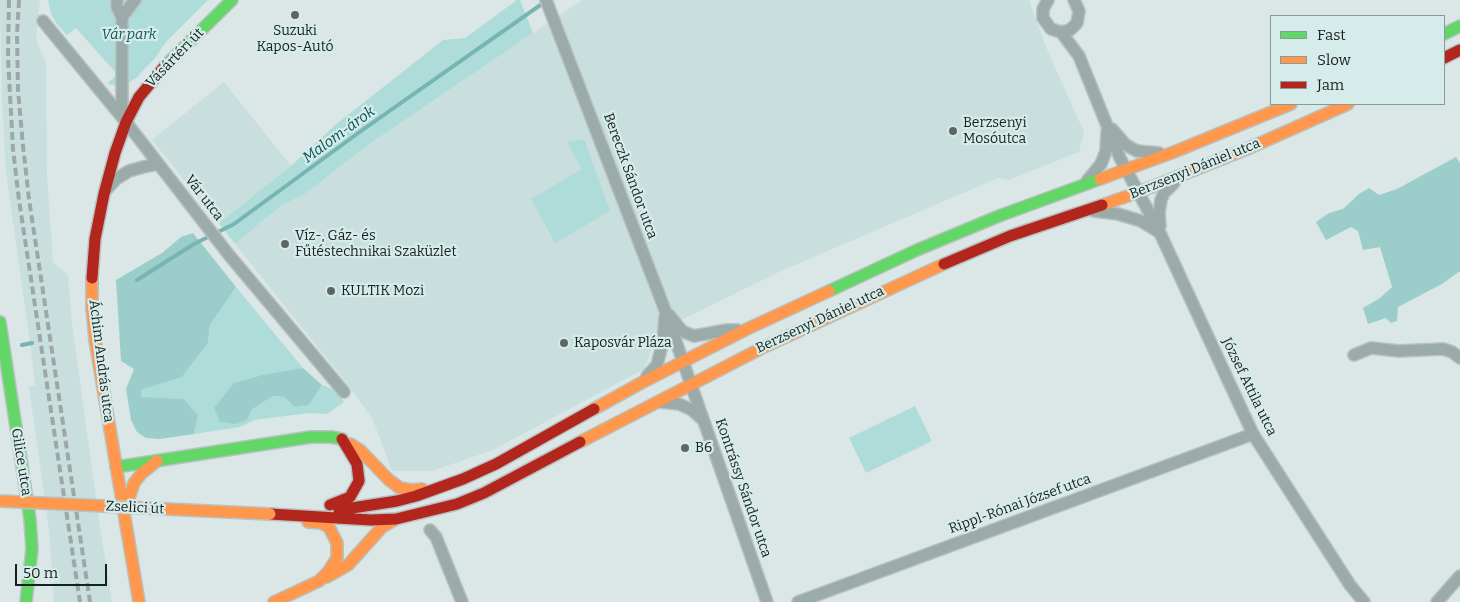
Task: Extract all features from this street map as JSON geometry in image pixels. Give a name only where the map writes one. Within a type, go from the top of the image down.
[{"type":"main road","name":"Vásártéri út","points":[[124,119],[156,74],[232,0]]},
{"type":"main road","points":[[1451,30],[1460,19]]},
{"type":"main road","points":[[1445,58],[1459,51]]},
{"type":"main road","name":"Berzsenyi Dániel utca","points":[[291,516],[396,501],[439,488],[496,464],[641,383],[747,329],[956,233],[1174,152],[1289,105]]},
{"type":"main road","name":"Berzsenyi Dániel utca","points":[[270,514],[371,520],[396,519],[457,504],[484,493],[655,402],[762,348],[916,276],[1010,236],[1139,192],[1185,174],[1346,105]]},
{"type":"main road","name":"Áchim András utca","points":[[124,119],[104,194],[95,238],[92,308],[95,340],[140,600]]},
{"type":"main road","name":"Gilice utca","points":[[0,322],[30,519],[32,549],[26,602]]},
{"type":"main road","points":[[116,467],[311,437],[331,437],[342,439],[361,451],[382,474],[400,488],[412,490],[439,488]]},
{"type":"main road","points":[[319,580],[328,572],[337,558],[337,543],[328,527],[321,523],[298,521],[291,516],[298,509],[326,506],[350,497],[359,481],[359,471],[354,458],[342,439]]},
{"type":"main road","points":[[124,513],[134,483],[142,473],[157,461]]},
{"type":"main road","name":"Zselici út","points":[[0,501],[270,514]]},
{"type":"main road","points":[[274,602],[348,565],[382,528],[396,519]]},
{"type":"street","points":[[118,0],[118,7],[122,17],[124,119]]},
{"type":"street","points":[[122,17],[135,0]]},
{"type":"street","points":[[1047,0],[1043,9],[1045,22],[1051,29],[1066,32],[1073,27],[1079,17],[1078,6],[1074,0]]},
{"type":"street","name":"Bereczk Sándor utca","points":[[548,4],[665,310],[683,363]]},
{"type":"street","name":"Vár utca","points":[[43,21],[124,119],[217,240],[344,392]]},
{"type":"street","points":[[1073,27],[1079,56]]},
{"type":"street","points":[[1060,32],[1079,56]]},
{"type":"street","name":"József Attila utca","points":[[1079,56],[1120,158],[1160,233],[1253,434],[1350,585],[1364,602]]},
{"type":"street","points":[[1107,124],[1126,145],[1137,151],[1151,153],[1174,152]]},
{"type":"street","points":[[1079,188],[1092,177],[1101,164],[1106,152],[1107,124]]},
{"type":"street","points":[[104,194],[116,179],[129,172],[158,164]]},
{"type":"street","points":[[1160,233],[1159,213],[1161,200],[1169,187],[1185,174]]},
{"type":"street","points":[[1088,210],[1118,214],[1141,221],[1160,233]]},
{"type":"street","points":[[665,310],[682,331],[694,336],[727,330],[747,329]]},
{"type":"street","points":[[641,383],[657,365],[663,341],[665,310]]},
{"type":"street","points":[[1354,355],[1371,348],[1399,351],[1443,349],[1452,352],[1460,358]]},
{"type":"street","name":"Kontrássy Sándor utca","points":[[683,363],[767,602]]},
{"type":"street","points":[[655,402],[678,404],[692,410],[703,420]]},
{"type":"street","name":"Rippl-Rónai József utca","points":[[798,602],[1253,434]]},
{"type":"street","points":[[430,530],[436,537],[462,602]]},
{"type":"street","points":[[1437,602],[1460,576]]},
{"type":"street","name":"József Attila utca","points":[[1350,585],[1358,602]]},
{"type":"shaded area","points":[[0,0],[40,0],[36,38],[46,64],[47,176],[53,262],[68,275],[72,323],[112,602],[54,602],[49,530],[29,387],[35,385],[6,172]]},
{"type":"shaded area","points":[[582,0],[1029,0],[1048,52],[1084,132],[1079,152],[1009,180],[998,178],[781,271],[659,331],[644,369],[493,450],[432,471],[392,471],[373,420],[349,386],[235,244],[283,204],[302,196],[371,143]]},
{"type":"shaded area","points":[[224,82],[291,166],[219,223],[152,140]]},
{"type":"shaded area","points":[[1456,157],[1460,163],[1460,271],[1442,284],[1398,307],[1397,321],[1391,323],[1386,318],[1368,324],[1363,308],[1380,298],[1392,287],[1380,247],[1363,250],[1358,231],[1351,227],[1326,240],[1316,222],[1329,213],[1343,209],[1359,194],[1369,188],[1379,195],[1397,189]]},
{"type":"shaded area","points":[[193,233],[236,287],[210,325],[208,343],[182,377],[141,390],[141,397],[183,399],[198,415],[194,434],[160,439],[146,438],[137,432],[131,420],[126,389],[134,369],[121,361],[116,280],[162,253],[181,237]]},
{"type":"shaded area","points":[[303,368],[322,385],[309,405],[294,407],[285,397],[273,396],[251,410],[247,420],[235,424],[220,422],[214,408],[234,383],[262,375]]},
{"type":"green space","name":"Vár park","points":[[48,0],[208,0],[166,42],[155,58],[136,78],[128,83],[114,85],[107,84],[117,74],[76,28],[67,35],[65,33],[51,14]]},
{"type":"green space","points":[[517,0],[520,0],[533,33],[371,143],[302,196],[283,204],[235,244],[219,223],[291,166],[334,126],[443,40],[465,38]]},
{"type":"green space","points":[[584,139],[610,211],[555,243],[531,199],[582,169],[567,142]]},
{"type":"green space","points":[[236,287],[303,368],[262,375],[234,383],[251,410],[273,396],[285,397],[309,405],[322,385],[335,390],[344,402],[327,414],[309,413],[254,420],[240,427],[194,434],[198,415],[140,397],[141,390],[182,377],[208,343],[210,325]]},
{"type":"green space","points":[[915,406],[932,441],[866,473],[849,438]]},
{"type":"waterway","name":"Malom-árok","points":[[137,280],[194,244],[234,224],[361,131],[546,1]]},
{"type":"waterway","name":"Malom-árok","points":[[22,345],[32,343]]},
{"type":"railway","points":[[9,0],[8,58],[13,149],[19,200],[80,602]]},
{"type":"railway","points":[[19,0],[17,34],[18,90],[29,199],[90,602]]},
{"type":"traffic: fast","points":[[165,66],[232,0]]},
{"type":"traffic: fast","points":[[1445,34],[1460,26]]},
{"type":"traffic: fast","points":[[829,291],[917,250],[999,216],[1100,179]]},
{"type":"traffic: fast","points":[[0,322],[30,519],[32,549],[26,602]]},
{"type":"traffic: fast","points":[[116,467],[311,437],[342,439]]},
{"type":"traffic: slow","points":[[1100,179],[1174,152],[1289,105]]},
{"type":"traffic: slow","points":[[1102,205],[1247,149],[1346,105]]},
{"type":"traffic: slow","points":[[580,442],[762,348],[944,264]]},
{"type":"traffic: slow","points":[[92,278],[95,340],[139,602]]},
{"type":"traffic: slow","points":[[594,409],[747,329],[829,291]]},
{"type":"traffic: slow","points":[[350,444],[361,451],[389,480],[400,488],[422,489]]},
{"type":"traffic: slow","points":[[125,510],[134,483],[142,473],[157,461]]},
{"type":"traffic: slow","points":[[0,501],[270,514]]},
{"type":"traffic: slow","points":[[327,577],[348,565],[382,527],[396,519]]},
{"type":"traffic: slow","points":[[308,522],[321,523],[329,527],[337,543],[337,558],[328,572],[319,581]]},
{"type":"traffic: slow","points":[[274,602],[319,581]]},
{"type":"traffic: jam","points":[[1445,58],[1460,50]]},
{"type":"traffic: jam","points":[[92,278],[95,239],[115,153],[126,122],[139,97],[165,66]]},
{"type":"traffic: jam","points":[[944,264],[1010,236],[1102,205]]},
{"type":"traffic: jam","points":[[339,510],[397,501],[463,479],[496,464],[594,409]]},
{"type":"traffic: jam","points":[[330,505],[350,497],[359,481],[357,464],[342,439]]},
{"type":"traffic: jam","points":[[270,514],[371,520],[396,519],[457,504],[484,493],[580,442]]},
{"type":"place","name":"Suzuki Kapos-Autó","points":[[295,15]]},
{"type":"place","name":"Berzsenyi Mosóutca","points":[[953,131]]},
{"type":"place","name":"Víz-, Gáz- és Fűtéstechnikai Szaküzlet","points":[[285,244]]},
{"type":"place","name":"KULTIK Mozi","points":[[331,291]]},
{"type":"place","name":"Kaposvár Pláza","points":[[564,343]]},
{"type":"place","name":"B6","points":[[685,448]]}]
